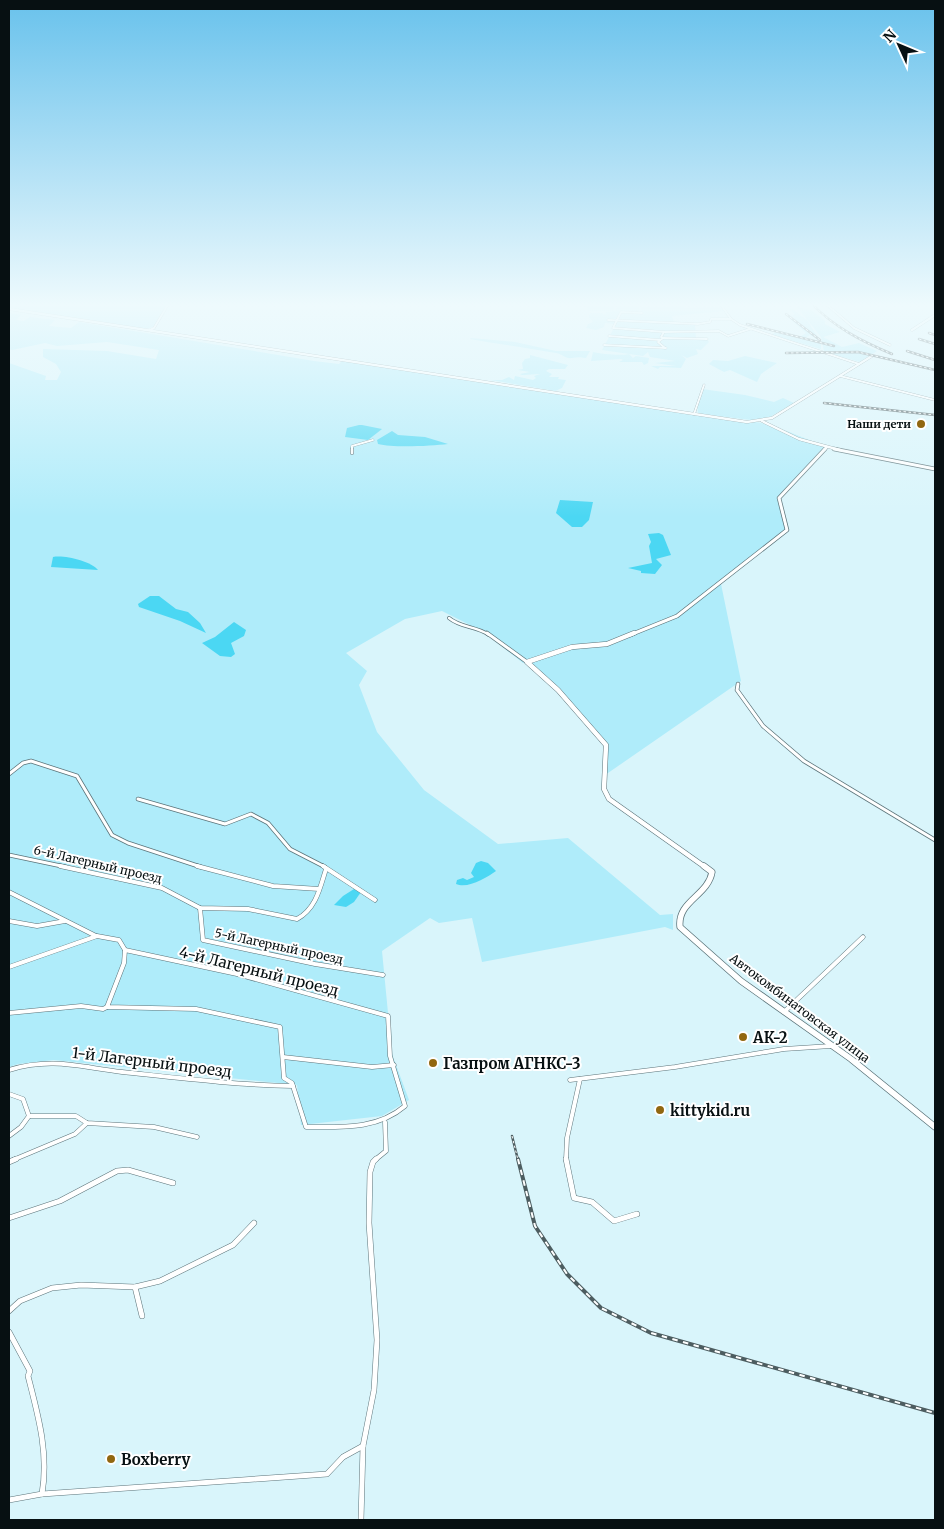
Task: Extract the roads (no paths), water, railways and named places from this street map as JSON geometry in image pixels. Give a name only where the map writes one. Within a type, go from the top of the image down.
[{"type":"street","points":[[437,374],[740,421],[762,421],[780,414],[843,374]]},
{"type":"street","points":[[840,376],[935,400]]},
{"type":"street","points":[[694,414],[704,385]]},
{"type":"street","points":[[762,421],[781,431],[827,447],[935,469]]},
{"type":"street","points":[[352,453],[352,446],[373,440]]},
{"type":"street","points":[[449,618],[458,625],[481,629],[527,662],[572,647],[607,644],[677,616],[787,530],[779,498],[827,447]]},
{"type":"street","name":"Автокомбинатовская улица","points":[[527,662],[558,690],[606,745],[607,759],[604,788],[609,799],[712,872],[709,884],[680,913],[678,921],[680,927],[741,981],[832,1046],[935,1127]]},
{"type":"street","points":[[738,684],[738,691],[763,726],[796,754],[935,840]]},
{"type":"street","points":[[9,774],[28,761],[77,776],[112,834],[128,843],[221,874],[273,886],[319,888]]},
{"type":"street","points":[[138,799],[225,824],[251,814],[268,823],[290,849],[375,900]]},
{"type":"street","name":"6-й Лагерный проезд","points":[[9,855],[162,888],[200,908],[248,909],[297,919],[304,917],[311,908],[326,869]]},
{"type":"street","points":[[9,892],[97,936],[118,940],[124,950],[124,963],[105,1008]]},
{"type":"street","name":"5-й Лагерный проезд","points":[[200,908],[203,940],[348,971],[383,975]]},
{"type":"street","points":[[9,921],[44,928],[65,921]]},
{"type":"street","points":[[9,967],[97,936]]},
{"type":"street","points":[[784,1012],[863,936]]},
{"type":"street","name":"4-й Лагерный проезд","points":[[124,950],[237,974],[388,1016],[390,1056],[394,1065]]},
{"type":"street","points":[[9,1013],[81,1006],[196,1009],[280,1027],[284,1078],[293,1086],[306,1127],[349,1127],[385,1122],[404,1106],[394,1065],[366,1066],[283,1057]]},
{"type":"street","points":[[570,1080],[675,1067],[784,1049],[832,1046]]},
{"type":"street","name":"1-й Лагерный проезд","points":[[9,1070],[26,1065],[56,1062],[114,1071],[251,1085],[293,1086]]},
{"type":"street","points":[[580,1079],[567,1128],[564,1150],[574,1198],[592,1202],[614,1220],[637,1214]]},
{"type":"street","points":[[9,1094],[23,1099],[29,1116]]},
{"type":"street","points":[[29,1116],[76,1116],[86,1123],[154,1127],[197,1137]]},
{"type":"street","points":[[9,1136],[21,1127],[29,1116]]},
{"type":"street","points":[[361,1520],[363,1446],[374,1390],[377,1340],[369,1223],[370,1172],[373,1162],[386,1151],[385,1122]]},
{"type":"street","points":[[9,1162],[75,1134],[86,1123]]},
{"type":"street","points":[[9,1218],[60,1201],[117,1171],[128,1170],[173,1183]]},
{"type":"street","points":[[9,1311],[20,1301],[52,1288],[81,1285],[135,1287],[160,1281],[223,1250],[238,1240],[254,1223]]},
{"type":"street","points":[[135,1287],[142,1316]]},
{"type":"street","points":[[9,1332],[30,1371],[28,1376],[46,1458],[42,1494]]},
{"type":"street","points":[[9,1500],[42,1494],[327,1474],[343,1456],[363,1446]]},
{"type":"water","points":[[359,425],[382,429],[368,440],[345,437],[347,428]]},
{"type":"water","points":[[392,431],[398,435],[425,437],[448,444],[402,446],[378,444],[377,440]]},
{"type":"water","points":[[560,500],[593,502],[589,520],[582,527],[572,527],[556,513]]},
{"type":"water","points":[[659,533],[663,535],[671,555],[656,559],[662,565],[655,574],[641,573],[641,571],[628,568],[652,563],[649,546],[651,542],[648,534]]},
{"type":"water","points":[[53,557],[77,559],[98,570],[51,567]]},
{"type":"water","points":[[150,596],[159,596],[176,609],[188,612],[200,623],[206,633],[180,621],[139,607],[138,604]]},
{"type":"water","points":[[234,622],[246,630],[244,636],[231,643],[235,654],[231,657],[220,656],[202,643],[215,637]]},
{"type":"water","points":[[481,861],[488,863],[496,871],[482,880],[471,884],[456,884],[457,880],[463,878],[467,880],[474,877],[471,873],[476,863]]},
{"type":"water","points":[[354,889],[361,892],[354,902],[346,907],[334,905],[343,896]]},
{"type":"railway","points":[[824,403],[935,415]]},
{"type":"railway","points":[[512,1136],[518,1160]]},
{"type":"railway","points":[[518,1159],[535,1226],[567,1274],[601,1308],[651,1333],[935,1413]]},
{"type":"place","name":"Наши дети","points":[[921,424]]},
{"type":"place","name":"АК-2","points":[[743,1037]]},
{"type":"place","name":"Газпром АГНКС-3","points":[[433,1063]]},
{"type":"place","name":"kittykid.ru","points":[[660,1110]]},
{"type":"place","name":"Boxberry","points":[[111,1459]]}]
